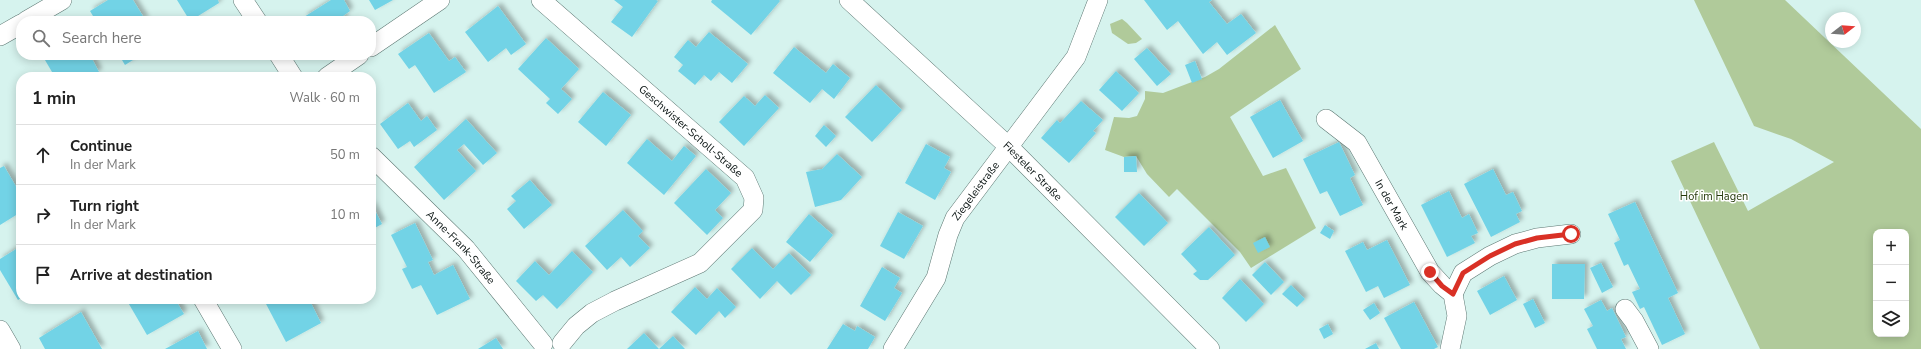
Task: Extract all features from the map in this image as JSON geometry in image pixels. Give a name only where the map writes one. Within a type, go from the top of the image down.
[{"type":"street","points":[[35,16],[62,0]]},
{"type":"street","points":[[244,0],[254,16]]},
{"type":"street","points":[[376,44],[440,0]]},
{"type":"street","name":"Geschwister-Scholl-Straße","points":[[541,0],[745,178],[754,198],[753,210],[700,263],[615,301],[592,313],[576,326],[564,346]]},
{"type":"street","name":"Fiesteler Straße","points":[[848,0],[1008,146],[1210,349]]},
{"type":"street","name":"Ziegeleistraße","points":[[893,349],[936,278],[948,235],[955,218],[1076,57],[1098,0]]},
{"type":"street","points":[[0,36],[16,27]]},
{"type":"street","points":[[282,60],[290,72]]},
{"type":"street","points":[[334,72],[352,60]]},
{"type":"street","name":"In der Mark","points":[[1326,119],[1357,143],[1430,272],[1442,286],[1453,294]]},
{"type":"street","name":"Anne-Frank-Straße","points":[[376,161],[466,249],[542,347]]},
{"type":"street","points":[[1450,349],[1457,316],[1453,294],[1463,273],[1490,256],[1522,242],[1537,238],[1571,234]]},
{"type":"street","points":[[206,304],[232,349]]},
{"type":"street","points":[[1625,309],[1634,321],[1649,349]]},
{"type":"street","points":[[0,330],[11,349]]},
{"type":"street","points":[[542,347],[550,340],[564,346]]},
{"type":"green space","name":"Hof im Hagen","points":[[1694,0],[1785,0],[1825,38],[1825,48],[1836,48],[1921,129],[1921,349],[1760,349],[1671,161],[1714,142],[1748,211],[1834,162],[1791,139],[1754,126]]},
{"type":"green space","points":[[1122,19],[1142,39],[1136,43],[1128,44],[1112,33],[1110,24]]},
{"type":"green space","points":[[1275,25],[1301,69],[1230,117],[1263,176],[1286,168],[1316,228],[1251,268],[1240,252],[1177,189],[1169,197],[1147,174],[1136,156],[1124,157],[1105,150],[1114,117],[1129,118],[1137,116],[1145,99],[1145,91],[1163,93],[1205,77],[1219,69]]},
{"type":"building","points":[[108,0],[133,0],[143,16],[93,16],[90,11]]},
{"type":"building","points":[[177,0],[218,0],[219,3],[198,16],[187,16]]},
{"type":"building","points":[[331,0],[344,0],[350,11],[343,16],[306,16]]},
{"type":"building","points":[[369,0],[393,0],[375,10]]},
{"type":"building","points":[[614,0],[658,1],[632,37],[611,22],[623,7]]},
{"type":"building","points":[[712,0],[780,1],[751,35],[711,2]]},
{"type":"building","points":[[1144,0],[1212,0],[1209,2],[1227,24],[1241,14],[1256,33],[1227,55],[1217,42],[1203,54],[1178,21],[1167,30]]},
{"type":"building","points":[[498,6],[526,44],[511,55],[506,48],[488,62],[465,32]]},
{"type":"building","points":[[709,32],[748,64],[732,83],[719,72],[711,81],[704,75],[695,85],[678,71],[683,65],[674,57],[688,40],[696,47]]},
{"type":"building","points":[[429,33],[449,61],[455,57],[466,72],[434,93],[415,65],[409,69],[398,54]]},
{"type":"building","points":[[546,38],[579,69],[561,89],[572,99],[558,114],[546,103],[550,99],[518,69]]},
{"type":"building","points":[[794,47],[826,73],[833,64],[850,78],[834,99],[822,89],[810,103],[773,73]]},
{"type":"building","points":[[1147,48],[1171,74],[1157,86],[1134,59]]},
{"type":"building","points":[[45,60],[93,60],[99,72],[52,72]]},
{"type":"building","points":[[122,60],[133,60],[125,65]]},
{"type":"building","points":[[1195,61],[1202,79],[1192,83],[1185,65]]},
{"type":"building","points":[[1116,71],[1139,93],[1122,111],[1099,90]]},
{"type":"building","points":[[876,85],[902,110],[872,142],[845,117]]},
{"type":"building","points":[[603,92],[631,115],[606,146],[578,122]]},
{"type":"building","points":[[765,95],[779,108],[744,146],[719,122],[744,96],[755,106]]},
{"type":"building","points":[[1280,100],[1303,141],[1273,158],[1250,117]]},
{"type":"building","points":[[1081,101],[1103,120],[1093,131],[1096,133],[1069,163],[1041,138],[1057,120],[1060,123]]},
{"type":"building","points":[[408,103],[421,121],[427,116],[437,130],[414,147],[410,141],[398,149],[380,124]]},
{"type":"building","points":[[466,119],[497,153],[483,165],[464,144],[457,150],[476,171],[444,200],[414,167]]},
{"type":"building","points":[[824,125],[836,136],[826,147],[815,136]]},
{"type":"building","points":[[647,139],[672,161],[684,146],[696,156],[664,195],[627,163]]},
{"type":"building","points":[[1339,142],[1355,175],[1350,178],[1363,205],[1340,216],[1327,191],[1320,194],[1303,159]]},
{"type":"building","points":[[926,144],[950,157],[944,168],[951,172],[935,200],[905,183]]},
{"type":"building","points":[[837,154],[862,177],[841,200],[815,207],[806,172],[822,169]]},
{"type":"building","points":[[1136,156],[1137,172],[1124,172],[1124,157]]},
{"type":"building","points":[[4,166],[16,186],[16,215],[0,225],[0,168]]},
{"type":"building","points":[[706,169],[731,193],[715,210],[723,218],[707,235],[674,203]]},
{"type":"building","points":[[1493,169],[1506,195],[1513,192],[1522,211],[1516,214],[1520,222],[1491,237],[1464,184]]},
{"type":"building","points":[[530,180],[552,205],[524,229],[507,209],[516,201],[511,196]]},
{"type":"building","points":[[1449,191],[1462,218],[1469,214],[1478,233],[1471,236],[1475,243],[1447,257],[1421,205]]},
{"type":"building","points":[[1139,193],[1168,223],[1144,246],[1115,217]]},
{"type":"building","points":[[1635,202],[1678,293],[1668,298],[1685,334],[1662,345],[1644,307],[1640,309],[1632,292],[1640,289],[1628,264],[1624,266],[1614,243],[1620,240],[1608,214]]},
{"type":"building","points":[[623,210],[643,231],[638,236],[650,248],[630,267],[621,257],[607,270],[585,246]]},
{"type":"building","points":[[898,212],[923,226],[904,259],[880,246]]},
{"type":"building","points":[[376,213],[382,224],[376,227]]},
{"type":"building","points":[[809,214],[833,235],[810,262],[786,242]]},
{"type":"building","points":[[415,223],[433,260],[428,262],[434,275],[453,265],[470,299],[437,315],[421,285],[412,289],[402,269],[407,267],[391,235]]},
{"type":"building","points":[[1325,225],[1334,231],[1330,239],[1320,233]]},
{"type":"building","points":[[1209,227],[1235,255],[1208,280],[1200,280],[1193,274],[1197,271],[1181,254]]},
{"type":"building","points":[[1265,237],[1270,247],[1258,253],[1253,243]]},
{"type":"building","points":[[1387,240],[1410,285],[1384,298],[1378,286],[1366,292],[1345,251],[1363,242],[1367,250]]},
{"type":"building","points":[[752,248],[773,269],[789,253],[811,275],[791,295],[777,281],[760,299],[731,269]]},
{"type":"building","points":[[16,249],[16,297],[0,270],[0,259]]},
{"type":"building","points":[[572,251],[593,272],[557,309],[543,295],[536,301],[516,281],[535,261],[549,275]]},
{"type":"building","points":[[1265,262],[1284,282],[1271,295],[1252,275]]},
{"type":"building","points":[[1601,263],[1613,287],[1602,293],[1590,268]]},
{"type":"building","points":[[1552,264],[1585,264],[1584,299],[1552,299]]},
{"type":"building","points":[[882,267],[900,278],[894,288],[902,293],[885,321],[860,306]]},
{"type":"building","points":[[1504,276],[1517,300],[1490,315],[1477,291]]},
{"type":"building","points":[[1240,279],[1264,304],[1246,322],[1222,298]]},
{"type":"building","points":[[1291,285],[1305,299],[1297,307],[1282,294]]},
{"type":"building","points":[[695,287],[707,299],[717,288],[736,307],[725,318],[719,311],[696,335],[671,312]]},
{"type":"building","points":[[1533,299],[1545,323],[1535,328],[1523,304]]},
{"type":"building","points":[[1601,300],[1607,311],[1612,308],[1626,337],[1621,339],[1626,349],[1597,349],[1587,329],[1593,326],[1584,309]]},
{"type":"building","points":[[1414,302],[1438,347],[1434,349],[1401,349],[1384,318]]},
{"type":"building","points":[[1374,303],[1380,313],[1370,320],[1363,310]]},
{"type":"building","points":[[129,304],[178,304],[184,314],[147,335]]},
{"type":"building","points":[[266,304],[312,304],[321,323],[286,342]]},
{"type":"building","points":[[81,312],[102,349],[45,349],[39,338]]},
{"type":"building","points":[[843,324],[855,331],[857,326],[875,337],[868,349],[827,349]]},
{"type":"building","points":[[1328,324],[1333,334],[1324,339],[1319,329]]},
{"type":"building","points":[[198,331],[207,349],[165,349]]},
{"type":"building","points":[[644,333],[659,349],[627,349]]},
{"type":"building","points":[[673,336],[685,349],[659,349]]},
{"type":"building","points":[[496,338],[503,349],[478,349]]},
{"type":"building","points":[[1376,343],[1379,349],[1365,349]]},
{"type":"route","points":[[1430,272],[1442,286],[1453,294],[1463,273],[1490,256],[1515,244],[1537,238],[1571,234]]}]
